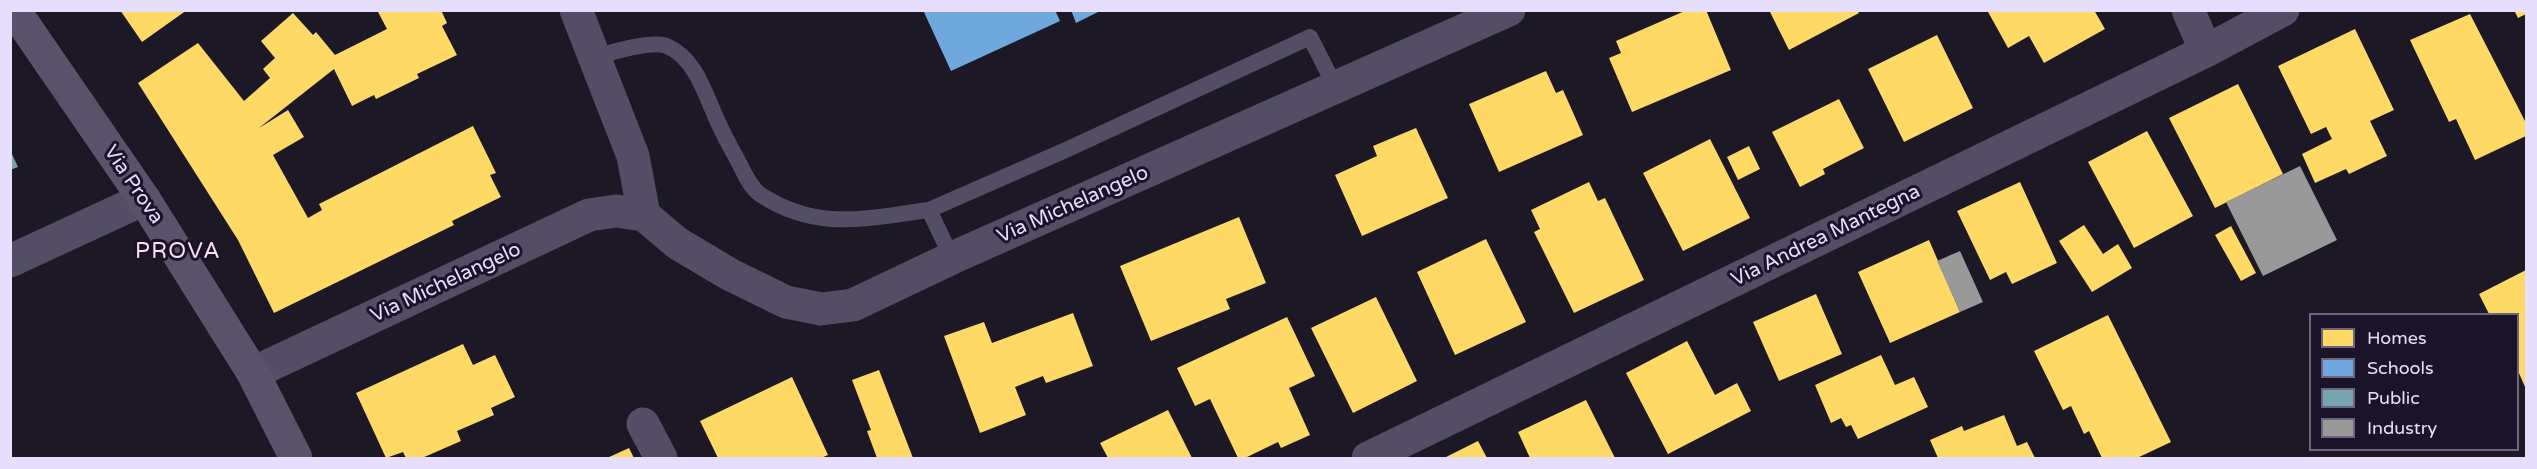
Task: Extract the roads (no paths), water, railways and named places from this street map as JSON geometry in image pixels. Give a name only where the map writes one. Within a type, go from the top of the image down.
[{"type":"main road","name":"Via Prova","points":[[14,10],[144,199],[253,372],[296,459]]},
{"type":"street","points":[[576,10],[633,156],[644,215]]},
{"type":"street","name":"Via Michelangelo","points":[[253,372],[589,215],[616,211],[644,215],[677,243],[729,274],[786,302],[821,309],[853,305],[952,258],[1509,10]]},
{"type":"street","points":[[2188,10],[2206,51]]},
{"type":"street","name":"Via Andrea Mantegna","points":[[1368,459],[2206,51],[2283,10]]},
{"type":"street","points":[[10,261],[144,199]]},
{"type":"street","points":[[643,424],[662,459]]},
{"type":"lane","points":[[596,57],[624,48],[665,45],[677,52],[699,77],[718,123],[746,177],[759,194],[804,216],[830,221],[929,210],[1068,149],[1310,37],[1336,88]]},
{"type":"lane","points":[[929,210],[952,258]]},
{"type":"district","name":"PROVA","points":[[178,252]]}]
